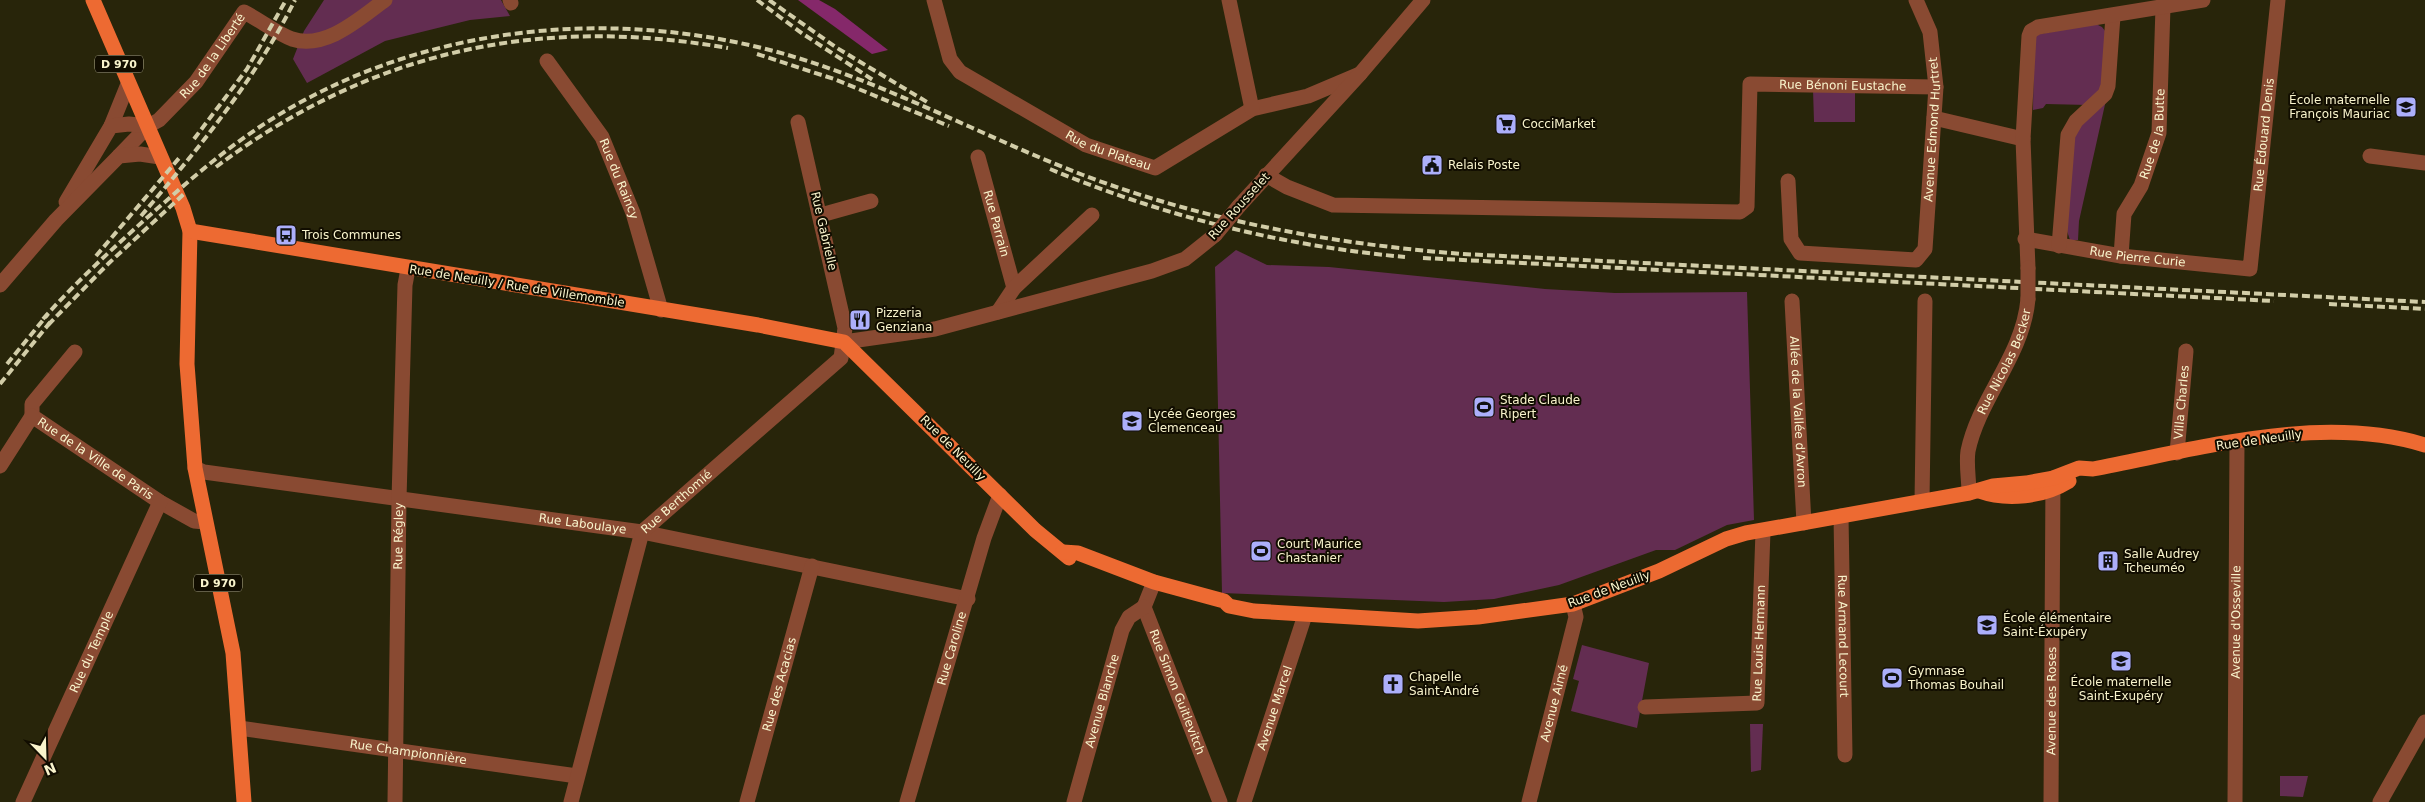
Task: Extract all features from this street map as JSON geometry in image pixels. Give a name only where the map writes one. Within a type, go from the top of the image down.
[{"type":"main road","name":"D 970","points":[[93,0],[183,208],[190,231],[187,364],[195,468],[234,653],[244,802]]},
{"type":"main road","name":"Rue de Neuilly / Rue de Villemomble","points":[[190,231],[408,269],[758,324],[844,342]]},
{"type":"main road","name":"Rue de Neuilly","points":[[844,342],[1035,530],[1074,563],[1152,586],[1224,601],[1229,606],[1254,611],[1305,615],[1418,621],[1478,617],[1573,604],[1659,571],[1726,539],[1974,492],[2015,496],[2093,469],[2238,442],[2296,434],[2363,432],[2383,434],[2425,445]]},
{"type":"street","name":"Rue de la Liberté","points":[[148,126],[159,120],[196,82],[244,12],[293,39],[316,41],[342,30],[385,0]]},
{"type":"street","name":"Rue du Plateau","points":[[934,0],[950,59],[960,72],[1086,145],[1155,168],[1252,109],[1308,96],[1360,74]]},
{"type":"street","points":[[1228,0],[1252,109]]},
{"type":"street","name":"Rue Rousselet","points":[[844,342],[935,329],[1152,271],[1185,259],[1215,235],[1266,176],[1360,74],[1423,0]]},
{"type":"street","name":"Avenue Edmond Hurtret","points":[[1788,181],[1791,239],[1800,253],[1916,260],[1925,249],[1936,86],[1930,32],[1916,0]]},
{"type":"street","points":[[2059,246],[2068,135],[2076,121],[2104,94],[2108,86],[2113,16],[2203,0]]},
{"type":"street","name":"Rue Édouard Denis","points":[[2250,269],[2278,0]]},
{"type":"street","name":"Rue de la Butte","points":[[2121,256],[2124,214],[2140,186],[2159,133],[2163,7]]},
{"type":"street","name":"Rue Nicolas Becker","points":[[1974,492],[1968,452],[1981,417],[2004,372],[2026,320],[2028,268],[2025,239],[2023,139],[2029,36],[2031,31],[2038,27],[2113,16]]},
{"type":"street","name":"Rue du Raincy","points":[[548,61],[602,136],[634,213],[661,310]]},
{"type":"street","points":[[56,220],[111,126],[128,84]]},
{"type":"street","name":"Rue Bénoni Eustache","points":[[1266,176],[1287,188],[1333,205],[1740,212],[1747,207],[1750,84],[1936,86]]},
{"type":"street","points":[[1934,118],[2023,139]]},
{"type":"street","name":"Rue Gabrielle","points":[[798,122],[821,215],[845,328],[844,342]]},
{"type":"street","points":[[111,126],[129,124],[148,126]]},
{"type":"street","points":[[0,285],[56,220],[148,126]]},
{"type":"street","points":[[119,156],[140,154],[160,157]]},
{"type":"street","points":[[2370,156],[2425,163]]},
{"type":"street","name":"Rue Parrain","points":[[978,157],[1014,288]]},
{"type":"street","points":[[821,215],[871,201]]},
{"type":"street","points":[[998,312],[1014,288],[1092,215]]},
{"type":"street","name":"Rue Pierre Curie","points":[[2025,239],[2121,256],[2250,269]]},
{"type":"street","name":"Rue Régley","points":[[395,802],[398,499],[405,284],[408,269]]},
{"type":"street","name":"Allée de la Vallée d'Avron","points":[[1792,301],[1804,523]]},
{"type":"street","points":[[1922,501],[1925,301]]},
{"type":"street","name":"Rue Berthomié","points":[[570,802],[642,532],[841,358],[844,342]]},
{"type":"street","name":"Villa Charles","points":[[2177,453],[2186,351]]},
{"type":"street","name":"Rue de la Ville de Paris","points":[[75,352],[32,404],[32,416],[160,502],[194,520],[205,522]]},
{"type":"street","points":[[0,466],[32,416]]},
{"type":"street","name":"Avenue d'Osseville","points":[[2235,802],[2238,442]]},
{"type":"street","name":"Rue Laboulaye","points":[[195,468],[204,472],[642,532],[968,599]]},
{"type":"street","name":"Avenue des Roses","points":[[2051,802],[2053,484]]},
{"type":"street","name":"Rue Caroline","points":[[906,802],[968,599],[984,538],[1000,495]]},
{"type":"street","name":"Rue du Temple","points":[[23,802],[160,502]]},
{"type":"street","name":"Rue Armand Lecourt","points":[[1841,516],[1845,755]]},
{"type":"street","name":"Rue Louis Hermann","points":[[1646,708],[1757,703],[1764,531]]},
{"type":"street","name":"Rue des Acacias","points":[[747,802],[812,566]]},
{"type":"street","points":[[1144,607],[1152,586]]},
{"type":"street","name":"Avenue Aimé","points":[[1530,802],[1576,617],[1573,604]]},
{"type":"street","name":"Avenue Blanche","points":[[1074,802],[1122,630],[1129,617],[1144,607]]},
{"type":"street","name":"Rue Simon Guitlevitch","points":[[1144,607],[1220,802]]},
{"type":"street","name":"Avenue Marcel","points":[[1244,802],[1305,615]]},
{"type":"street","points":[[2380,802],[2425,722]]},
{"type":"street","name":"Rue Championnière","points":[[239,728],[577,776]]},
{"type":"shaded area","points":[[324,0],[501,0],[510,16],[470,20],[385,41],[307,83],[293,59],[304,31]]},
{"type":"shaded area","points":[[798,0],[819,0],[835,9],[888,50],[872,54]]},
{"type":"shaded area","points":[[2096,24],[2102,27],[2109,36],[2104,84],[2088,105],[2046,104],[2043,108],[2033,110],[2034,35]]},
{"type":"shaded area","points":[[1813,89],[1855,89],[1855,122],[1814,122]]},
{"type":"shaded area","points":[[2106,100],[2079,221],[2078,240],[2070,240],[2065,225],[2075,127]]},
{"type":"shaded area","name":"Stade Claude Ripert","points":[[1236,250],[1267,265],[1329,267],[1545,289],[1615,293],[1747,292],[1754,520],[1727,525],[1675,550],[1656,550],[1559,585],[1494,599],[1444,602],[1222,593],[1215,267]]},
{"type":"shaded area","points":[[1582,645],[1649,663],[1637,728],[1571,711],[1579,681],[1573,679]]},
{"type":"shaded area","points":[[1750,724],[1763,724],[1761,770],[1751,772]]},
{"type":"shaded area","points":[[2280,776],[2308,776],[2303,797],[2280,796]]},
{"type":"railway","points":[[194,139],[247,69],[286,0]]},
{"type":"railway","points":[[141,216],[205,139],[244,86],[295,0]]},
{"type":"railway","points":[[757,0],[803,34],[873,80]]},
{"type":"railway","points":[[769,0],[837,48],[927,102]]},
{"type":"railway","points":[[43,319],[108,253],[202,170],[258,128],[318,93],[381,66],[447,46],[514,34],[583,29],[652,30],[721,39],[788,55],[863,81],[1046,160],[1129,191],[1223,218],[1318,237],[1414,250],[1463,254],[2425,302]]},
{"type":"railway","points":[[216,167],[275,127],[335,95],[396,70],[458,52],[523,41],[589,36],[658,39],[728,48]]},
{"type":"railway","points":[[757,54],[834,79],[949,126]]},
{"type":"railway","points":[[96,256],[180,157]]},
{"type":"railway","points":[[1050,169],[1136,201],[1224,227],[1314,245],[1405,257]]},
{"type":"railway","points":[[48,325],[109,263],[185,193]]},
{"type":"railway","points":[[1423,258],[2274,301]]},
{"type":"railway","points":[[2329,304],[2425,309]]},
{"type":"railway","points":[[7,364],[48,314]]},
{"type":"railway","points":[[0,384],[52,320]]},
{"type":"place","name":"École maternelle François Mauriac","points":[[2406,107]]},
{"type":"place","name":"CocciMarket","points":[[1506,124]]},
{"type":"place","name":"Relais Poste","points":[[1432,165]]},
{"type":"place","name":"Trois Communes","points":[[286,235]]},
{"type":"place","name":"Pizzeria Genziana","points":[[860,320]]},
{"type":"place","name":"Stade Claude Ripert","points":[[1484,407]]},
{"type":"place","name":"Lycée Georges Clemenceau","points":[[1132,421]]},
{"type":"place","name":"Court Maurice Chastanier","points":[[1261,551]]},
{"type":"place","name":"Salle Audrey Tcheuméo","points":[[2108,561]]},
{"type":"place","name":"École élémentaire Saint-Éxupéry","points":[[1987,625]]},
{"type":"place","name":"École maternelle Saint-Exupéry","points":[[2121,661]]},
{"type":"place","name":"Gymnase Thomas Bouhail","points":[[1892,678]]},
{"type":"place","name":"Chapelle Saint-André","points":[[1393,684]]}]
